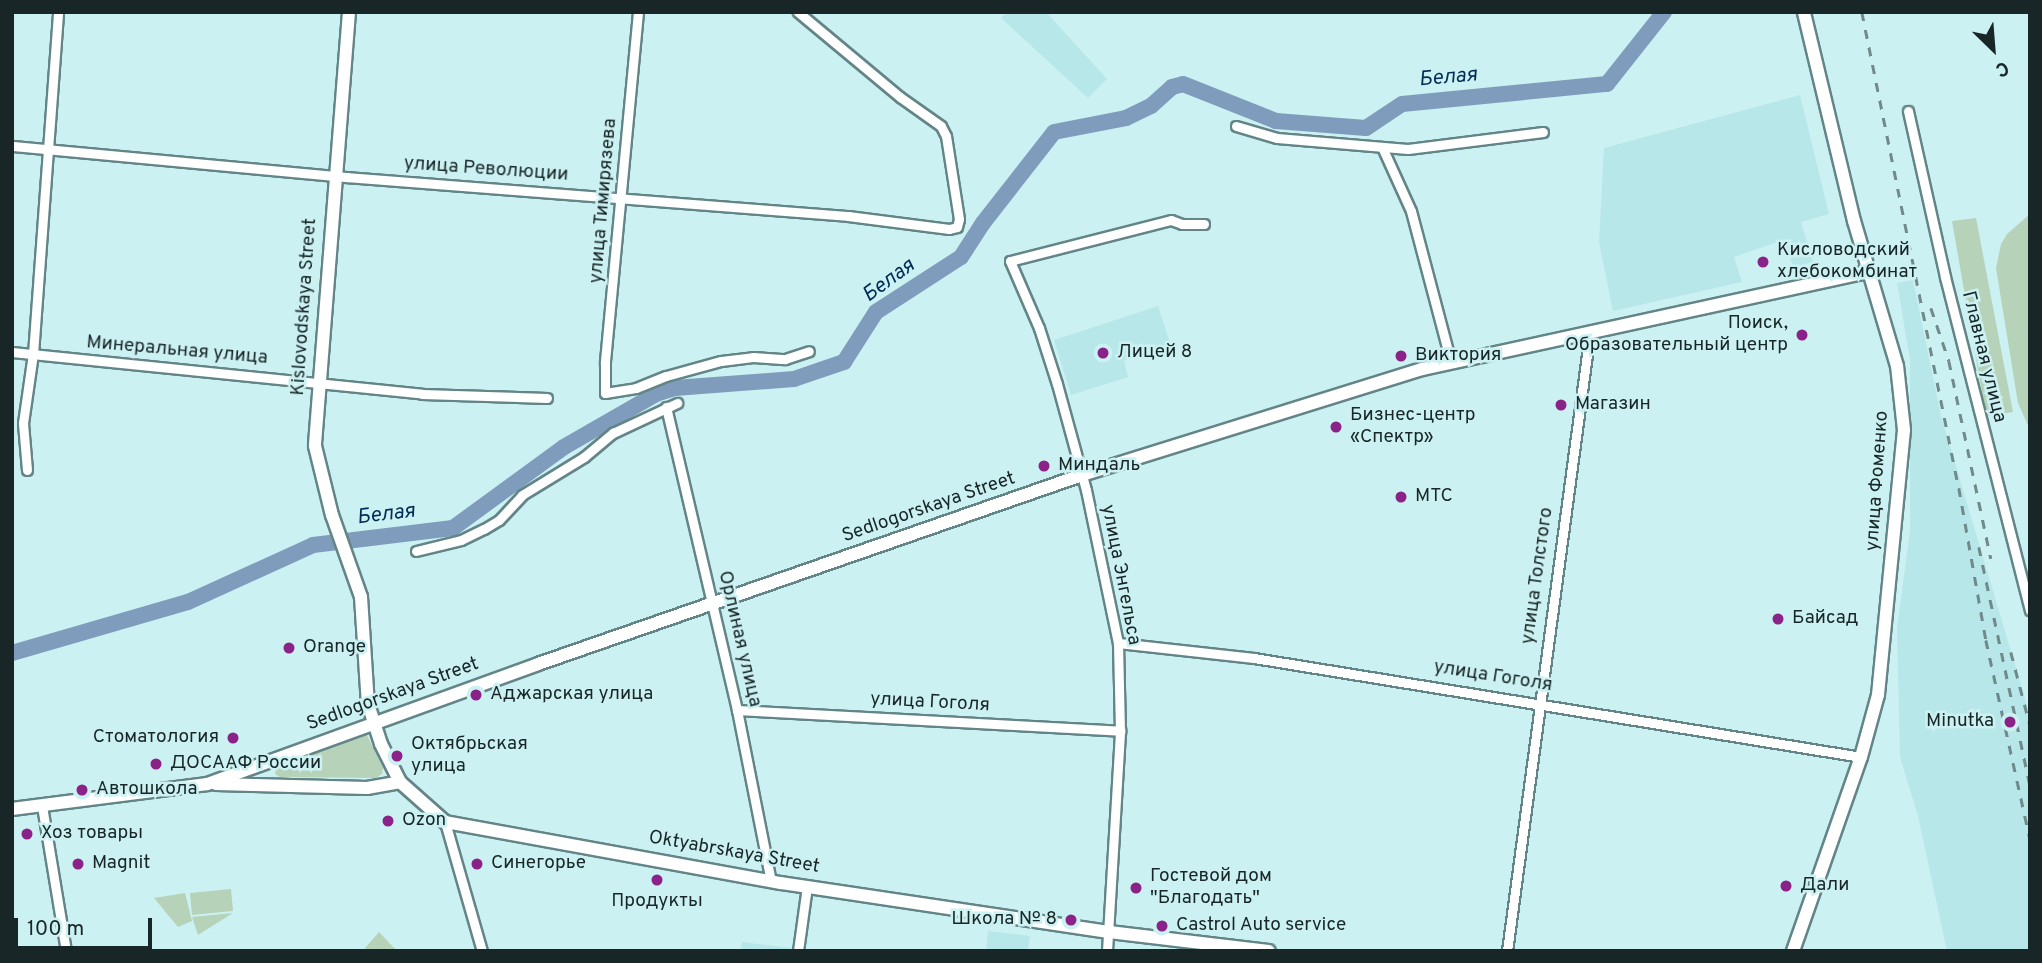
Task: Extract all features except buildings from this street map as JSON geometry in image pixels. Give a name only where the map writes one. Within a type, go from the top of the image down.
[{"type":"street","points":[[27,470],[23,424],[33,354],[58,12]]},
{"type":"street","name":"Kislovodskaya Street","points":[[349,12],[315,446],[332,515],[361,597],[366,685],[373,722]]},
{"type":"street","name":"улица Тимирязева","points":[[638,12],[605,363],[606,393],[636,388],[666,376],[721,361],[753,357],[785,359],[808,351]]},
{"type":"street","name":"улица Революции","points":[[12,146],[335,176],[848,216],[949,229],[957,227],[959,219],[955,191],[946,136],[941,126],[900,97],[798,12]]},
{"type":"street","name":"улица Фоменко","points":[[1793,951],[1861,757],[1878,695],[1904,430],[1897,366],[1868,272],[1804,12]]},
{"type":"street","name":"Главная улица","points":[[1908,111],[1945,277],[2030,610]]},
{"type":"street","points":[[1236,126],[1277,138],[1408,149],[1543,132]]},
{"type":"street","points":[[1382,147],[1411,211],[1451,362]]},
{"type":"street","name":"улица Энгельса","points":[[1107,951],[1120,731],[1118,643],[1082,475],[1042,336],[1010,261],[1171,220],[1182,224],[1204,224]]},
{"type":"street","name":"Sedlogorskaya Street","points":[[12,809],[206,784],[712,602],[1082,475],[1422,369],[1868,272]]},
{"type":"street","name":"улица Толстого","points":[[1507,951],[1590,332]]},
{"type":"street","name":"Минеральная улица","points":[[12,352],[422,394],[547,398]]},
{"type":"street","points":[[416,551],[461,540],[484,529],[499,520],[522,495],[584,457],[613,433],[677,403]]},
{"type":"street","name":"Орлиная улица","points":[[666,407],[737,710],[771,881]]},
{"type":"street","name":"улица Гоголя","points":[[1118,643],[1254,658],[1539,702],[1861,757]]},
{"type":"street","name":"улица Гоголя","points":[[737,710],[1120,731]]},
{"type":"street","points":[[373,722],[400,782],[445,822],[482,951]]},
{"type":"street","points":[[206,784],[367,788],[400,782]]},
{"type":"street","points":[[42,806],[65,951]]},
{"type":"street","name":"Oktyabrskaya Street","points":[[445,822],[771,881],[1109,932],[1269,951]]},
{"type":"street","points":[[798,951],[807,886]]},
{"type":"shaded area","points":[[1007,12],[1046,12],[1107,79],[1088,98],[1001,18]]},
{"type":"shaded area","name":"Кисловодский хлебокомбинат","points":[[1800,95],[1829,214],[1801,222],[1813,262],[1793,267],[1784,240],[1734,257],[1742,282],[1613,311],[1599,242],[1604,148]]},
{"type":"shaded area","points":[[1913,280],[1941,416],[2030,715],[2030,951],[1947,951],[1918,816],[1900,757],[1897,628],[1910,530],[1910,361],[1897,283]]},
{"type":"shaded area","name":"Лицей 8","points":[[1158,306],[1171,346],[1124,361],[1128,377],[1071,395],[1054,340]]},
{"type":"shaded area","points":[[988,931],[1030,936],[1028,951],[986,951]]},
{"type":"shaded area","points":[[742,942],[791,948],[791,951],[741,951]]},
{"type":"green space","points":[[2030,214],[2030,430],[2018,403],[1996,268],[2001,244],[2007,234]]},
{"type":"green space","points":[[1976,218],[2013,412],[1986,416],[1952,221]]},
{"type":"green space","points":[[366,733],[383,768],[382,774],[376,778],[280,777],[275,774],[277,764]]},
{"type":"green space","points":[[231,889],[233,911],[192,915],[190,893]]},
{"type":"green space","points":[[185,893],[192,921],[178,927],[154,898]]},
{"type":"green space","points":[[233,913],[198,935],[192,917]]},
{"type":"green space","points":[[379,932],[397,951],[368,951],[365,948]]},
{"type":"waterway","name":"Белая","points":[[12,653],[188,602],[313,545],[453,528],[564,447],[656,394],[675,388],[794,379],[844,362],[876,312],[961,257],[983,223],[1054,132],[1126,118],[1151,106],[1172,87],[1183,84],[1276,121],[1366,128],[1402,104],[1607,84],[1664,12]]},
{"type":"railway","points":[[1862,12],[1959,488],[1986,640],[2030,839]]},
{"type":"railway","points":[[1931,308],[1949,361],[1991,559]]},
{"type":"railway","points":[[1979,547],[2030,784]]},
{"type":"railway","points":[[2011,652],[2030,725]]},
{"type":"place","name":"Кисловодский хлебокомбинат","points":[[1763,262]]},
{"type":"place","name":"Поиск, Образовательный центр","points":[[1802,335]]},
{"type":"place","name":"Лицей 8","points":[[1103,353]]},
{"type":"place","name":"Виктория","points":[[1401,356]]},
{"type":"place","name":"Магазин","points":[[1561,405]]},
{"type":"place","name":"Бизнес-центр «Спектр»","points":[[1336,427]]},
{"type":"place","name":"Миндаль","points":[[1044,466]]},
{"type":"place","name":"МТС","points":[[1401,497]]},
{"type":"place","name":"Байсад","points":[[1778,619]]},
{"type":"place","name":"Orange","points":[[289,648]]},
{"type":"place","name":"Аджарская улица","points":[[476,695]]},
{"type":"place","name":"Minutka","points":[[2010,722]]},
{"type":"place","name":"Стоматология","points":[[233,738]]},
{"type":"place","name":"Октябрьская улица","points":[[397,756]]},
{"type":"place","name":"ДОСААФ России","points":[[156,764]]},
{"type":"place","name":"Автошкола","points":[[82,790]]},
{"type":"place","name":"Ozon","points":[[388,821]]},
{"type":"place","name":"Хоз товары","points":[[27,834]]},
{"type":"place","name":"Magnit","points":[[78,864]]},
{"type":"place","name":"Синегорье","points":[[477,864]]},
{"type":"place","name":"Продукты","points":[[657,880]]},
{"type":"place","name":"Дали","points":[[1786,886]]},
{"type":"place","name":"Гостевой дом \"Благодать\"","points":[[1136,888]]},
{"type":"place","name":"Школа № 8","points":[[1071,920]]},
{"type":"place","name":"Castrol Auto service","points":[[1162,926]]}]
